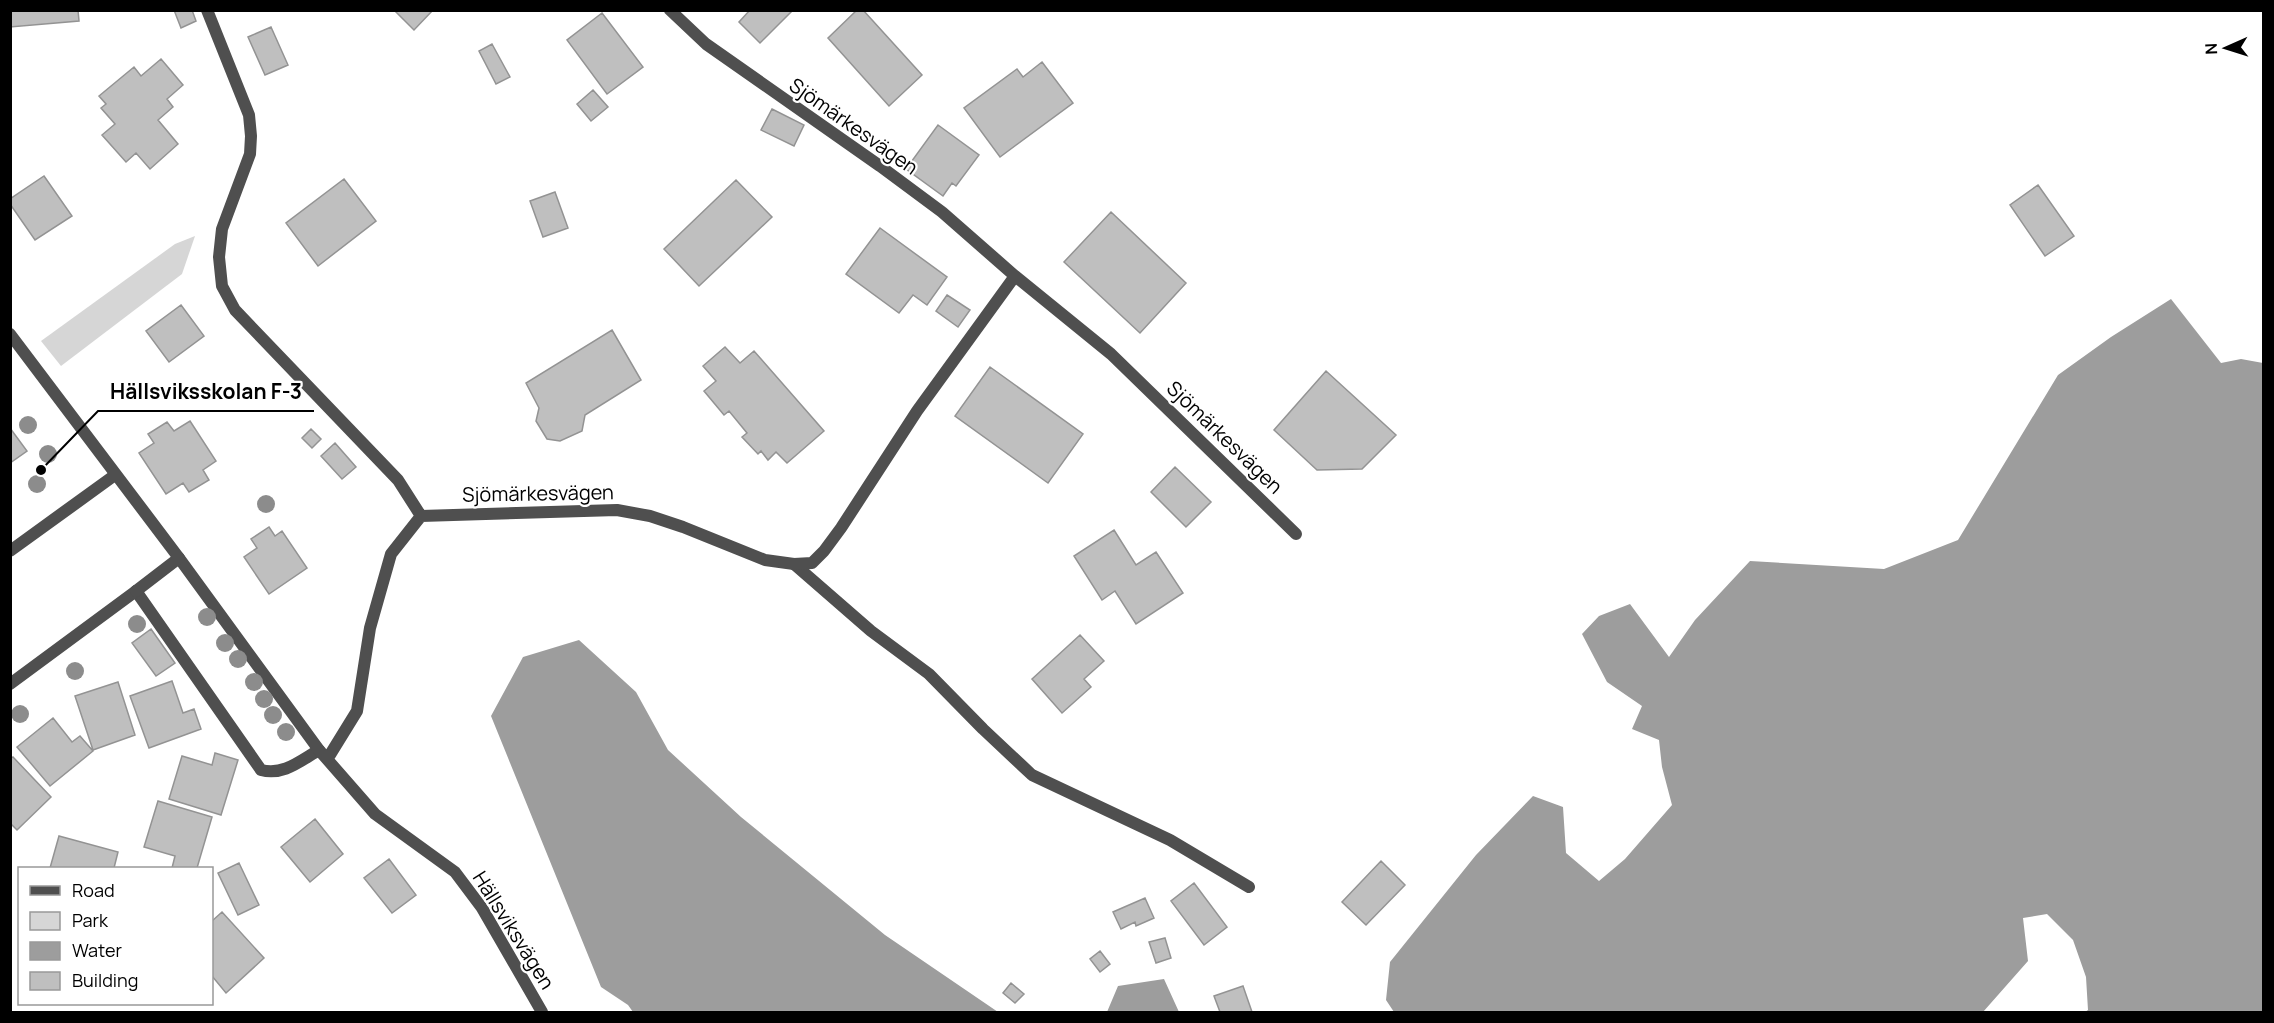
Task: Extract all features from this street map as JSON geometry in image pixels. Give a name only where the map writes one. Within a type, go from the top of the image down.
[{"type":"street","points":[[136,591],[261,770],[273,773],[323,754],[357,711],[370,628],[391,554],[420,516],[398,480],[236,310],[222,286],[219,257],[222,229],[250,154],[251,136],[249,115],[207,10]]},
{"type":"street","name":"Sjömärkesvägen","points":[[670,10],[706,44],[942,212],[1015,276],[1111,354],[1296,534]]},
{"type":"street","name":"Sjömärkesvägen","points":[[420,516],[617,510],[650,516],[683,527],[765,560],[794,564],[812,563],[824,551],[918,411],[1015,276]]},
{"type":"street","name":"Hällsviksvägen","points":[[10,334],[323,754],[375,814],[455,872],[482,908],[542,1012]]},
{"type":"street","points":[[10,552],[115,475]]},
{"type":"street","points":[[10,684],[179,558]]},
{"type":"street","points":[[794,564],[871,632],[929,674],[982,729],[1032,775],[1170,840],[1249,887]]},
{"type":"green space","points":[[195,236],[182,274],[61,366],[41,341],[175,244]]},
{"type":"water","points":[[2171,299],[2221,363],[2241,359],[2263,363],[2263,1012],[2085,1012],[2088,1010],[2086,977],[2073,940],[2047,914],[2023,918],[2028,961],[1983,1012],[1394,1012],[1386,1000],[1390,962],[1476,855],[1533,796],[1563,807],[1566,853],[1599,881],[1625,859],[1672,805],[1662,767],[1659,740],[1632,729],[1642,706],[1607,682],[1582,634],[1599,616],[1630,604],[1669,657],[1695,620],[1750,561],[1884,569],[1958,540],[2058,375],[2111,337]]},
{"type":"water","points":[[579,640],[636,692],[668,750],[741,817],[885,935],[998,1012],[633,1012],[628,1005],[601,987],[491,716],[523,657]]},
{"type":"water","points":[[1164,979],[1179,1012],[1107,1012],[1118,986]]},
{"type":"building","points":[[10,10],[78,10],[79,21],[10,27]]},
{"type":"building","points":[[174,10],[192,10],[196,21],[181,28]]},
{"type":"building","points":[[394,10],[433,10],[414,30]]},
{"type":"building","points":[[750,10],[793,10],[760,43],[739,22]]},
{"type":"building","points":[[857,10],[863,10],[922,75],[889,106],[828,38]]},
{"type":"building","points":[[602,13],[643,67],[607,94],[567,40]]},
{"type":"building","points":[[271,27],[288,65],[265,75],[248,37]]},
{"type":"building","points":[[492,44],[510,77],[496,84],[479,51]]},
{"type":"building","points":[[161,59],[183,85],[167,99],[173,107],[158,120],[178,144],[150,169],[136,153],[126,162],[102,135],[115,124],[101,108],[106,104],[99,96],[134,67],[141,76]]},
{"type":"building","points":[[1042,62],[1073,103],[1000,157],[964,108],[1017,69],[1023,77]]},
{"type":"building","points":[[593,90],[608,107],[591,121],[577,104]]},
{"type":"building","points":[[772,109],[804,125],[794,146],[761,130]]},
{"type":"building","points":[[938,125],[979,155],[956,186],[952,183],[943,196],[906,169]]},
{"type":"building","points":[[44,176],[72,216],[35,240],[10,204],[10,199]]},
{"type":"building","points":[[344,179],[376,221],[318,266],[286,223]]},
{"type":"building","points":[[736,180],[772,217],[699,286],[664,249]]},
{"type":"building","points":[[2038,185],[2074,236],[2045,256],[2010,205]]},
{"type":"building","points":[[555,192],[568,228],[543,237],[530,201]]},
{"type":"building","points":[[1111,212],[1186,283],[1140,333],[1064,262]]},
{"type":"building","points":[[880,228],[947,277],[927,305],[913,295],[899,313],[846,274]]},
{"type":"building","points":[[947,295],[970,310],[958,327],[936,311]]},
{"type":"building","points":[[181,305],[204,336],[169,362],[146,331]]},
{"type":"building","points":[[612,330],[641,380],[585,415],[582,431],[560,441],[547,439],[536,421],[539,408],[526,383]]},
{"type":"building","points":[[725,347],[740,363],[754,351],[824,431],[787,463],[776,452],[768,460],[761,451],[758,454],[742,437],[747,433],[729,411],[724,415],[704,391],[716,381],[703,366]]},
{"type":"building","points":[[990,367],[1083,434],[1048,483],[955,416]]},
{"type":"building","points":[[1326,371],[1396,435],[1362,469],[1317,470],[1274,430]]},
{"type":"building","points":[[190,421],[216,461],[203,470],[209,480],[189,492],[183,483],[166,494],[139,453],[154,443],[148,434],[167,422],[174,431]]},
{"type":"building","points":[[10,428],[27,451],[10,463]]},
{"type":"building","points":[[311,429],[321,439],[312,448],[302,438]]},
{"type":"building","points":[[335,443],[356,467],[342,479],[321,456]]},
{"type":"building","points":[[1175,467],[1211,502],[1186,527],[1151,492]]},
{"type":"building","points":[[269,527],[275,536],[282,531],[307,568],[269,594],[244,557],[257,548],[251,539]]},
{"type":"building","points":[[1114,530],[1136,565],[1156,552],[1183,593],[1136,624],[1115,591],[1102,600],[1074,556]]},
{"type":"building","points":[[151,629],[175,663],[156,676],[132,643]]},
{"type":"building","points":[[1080,635],[1104,661],[1084,679],[1091,687],[1062,713],[1032,679]]},
{"type":"building","points":[[172,681],[183,713],[194,709],[201,729],[149,748],[130,696]]},
{"type":"building","points":[[118,682],[135,735],[93,750],[75,696]]},
{"type":"building","points":[[53,718],[72,742],[80,736],[93,751],[50,786],[17,747]]},
{"type":"building","points":[[215,753],[238,760],[221,815],[169,799],[182,756],[212,765]]},
{"type":"building","points":[[13,757],[51,797],[17,830],[10,823],[10,759]]},
{"type":"building","points":[[158,801],[212,817],[197,867],[172,867],[175,856],[144,847]]},
{"type":"building","points":[[315,819],[343,854],[310,882],[281,847]]},
{"type":"building","points":[[59,836],[118,852],[114,867],[50,867]]},
{"type":"building","points":[[389,859],[416,895],[392,913],[364,878]]},
{"type":"building","points":[[1381,861],[1405,885],[1366,925],[1342,902]]},
{"type":"building","points":[[239,863],[259,905],[238,915],[218,873]]},
{"type":"building","points":[[1194,883],[1227,927],[1204,945],[1171,901]]},
{"type":"building","points":[[1145,898],[1154,918],[1136,926],[1135,922],[1121,929],[1113,912]]},
{"type":"building","points":[[222,912],[264,958],[226,993],[213,977],[213,920]]},
{"type":"building","points":[[1165,938],[1171,958],[1156,963],[1149,942]]},
{"type":"building","points":[[1100,951],[1110,964],[1100,972],[1090,959]]},
{"type":"building","points":[[1011,983],[1024,994],[1015,1003],[1003,993]]},
{"type":"building","points":[[1243,986],[1252,1012],[1220,1012],[1214,996]]},
{"type":"place","name":"Hällsviksskolan F-3","points":[[41,470]]}]
